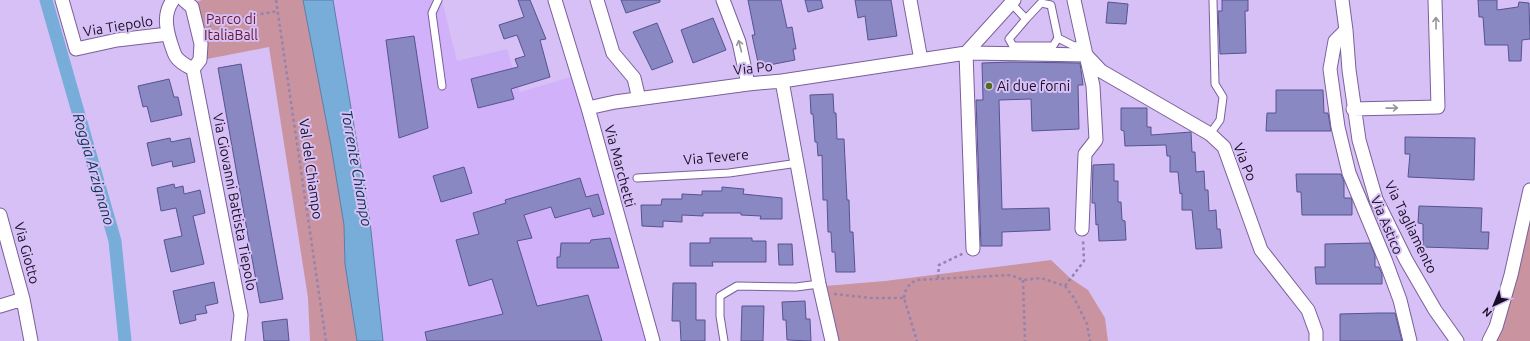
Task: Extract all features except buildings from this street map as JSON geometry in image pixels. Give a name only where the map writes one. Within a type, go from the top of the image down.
[{"type":"street","name":"Via Tiepolo","points":[[62,0],[76,49],[117,40],[168,34]]},
{"type":"street","points":[[173,0],[169,6],[165,18],[168,34],[176,57],[183,64],[193,69],[200,60],[201,44],[192,7],[184,0]]},
{"type":"street","name":"Via Marchetti","points":[[555,0],[588,108],[653,341]]},
{"type":"street","points":[[596,0],[614,53],[634,78],[639,99]]},
{"type":"street","points":[[723,0],[739,42],[748,84]]},
{"type":"street","points":[[910,0],[921,60]]},
{"type":"street","points":[[1074,0],[1093,86],[1096,140],[1085,154],[1082,229]]},
{"type":"street","name":"Via Tagliamento","points":[[1342,0],[1353,108],[1359,140],[1376,199],[1406,260],[1456,341]]},
{"type":"street","points":[[1353,108],[1438,107],[1435,0]]},
{"type":"street","points":[[973,249],[966,53],[1013,2]]},
{"type":"street","name":"Via Astico","points":[[1346,30],[1335,40],[1330,69],[1338,126],[1348,173],[1386,262],[1400,300],[1410,341]]},
{"type":"street","name":"Via Po","points":[[588,108],[639,99],[748,84],[782,81],[966,53],[1085,50],[1101,71],[1210,134],[1224,147],[1261,250],[1308,310],[1316,332],[1316,341]]},
{"type":"street","name":"Via Giovanni Battista Tiepolo","points":[[193,69],[241,315],[238,341]]},
{"type":"street","points":[[782,81],[820,290],[832,341]]},
{"type":"street","points":[[1489,341],[1496,327],[1511,275],[1530,190]]},
{"type":"street","name":"Via Giotto","points":[[0,215],[23,299],[31,341]]},
{"type":"street","points":[[0,306],[23,299]]},
{"type":"lane","points":[[438,0],[432,13],[442,86]]},
{"type":"lane","points":[[1210,134],[1220,120],[1223,97],[1215,84],[1213,0]]},
{"type":"lane","points":[[1013,2],[1026,19]]},
{"type":"lane","points":[[1041,3],[1051,5],[1058,38],[1053,46],[1013,46],[1009,39],[1026,19],[1041,3]]},
{"type":"lane","points":[[1058,38],[1085,50]]},
{"type":"lane","name":"Via Tevere","points":[[637,178],[729,173],[798,164]]},
{"type":"lane","points":[[724,341],[720,316],[720,296],[737,286],[796,287],[820,290]]},
{"type":"path","name":"Val del Chiampo","points":[[276,0],[326,341]]},
{"type":"path","points":[[198,28],[249,16],[278,12]]},
{"type":"path","points":[[1064,286],[1084,261],[1082,229]]},
{"type":"path","points":[[938,278],[939,265],[973,249]]},
{"type":"path","points":[[917,341],[904,298],[905,291],[909,284],[916,280],[1011,274],[1023,280],[1041,278],[1064,286],[1074,298],[1087,324],[1090,341]]},
{"type":"path","points":[[1023,280],[1025,341]]},
{"type":"path","points":[[820,290],[835,294],[872,298],[904,298]]},
{"type":"shaded area","points":[[333,0],[442,0],[457,61],[507,49],[520,92],[578,75],[653,341],[383,341],[370,222]]},
{"type":"green space","name":"Parco di ItaliaBall","points":[[202,0],[303,0],[331,146],[344,225],[345,264],[357,341],[310,341],[308,298],[269,47],[207,59],[197,8],[194,3]]},
{"type":"green space","points":[[1530,208],[1530,341],[1493,341]]},
{"type":"green space","points":[[1051,260],[1070,278],[1088,290],[1105,318],[1108,341],[839,341],[828,290],[825,286],[885,281]]},
{"type":"water","name":"Torrente Chiampo","points":[[303,0],[333,0],[370,222],[383,341],[357,341],[345,264],[344,225],[331,146]]},
{"type":"waterway","name":"Roggia Arzignano","points":[[46,0],[115,241],[125,341]]},
{"type":"place","name":"Ai due forni","points":[[989,86]]}]
